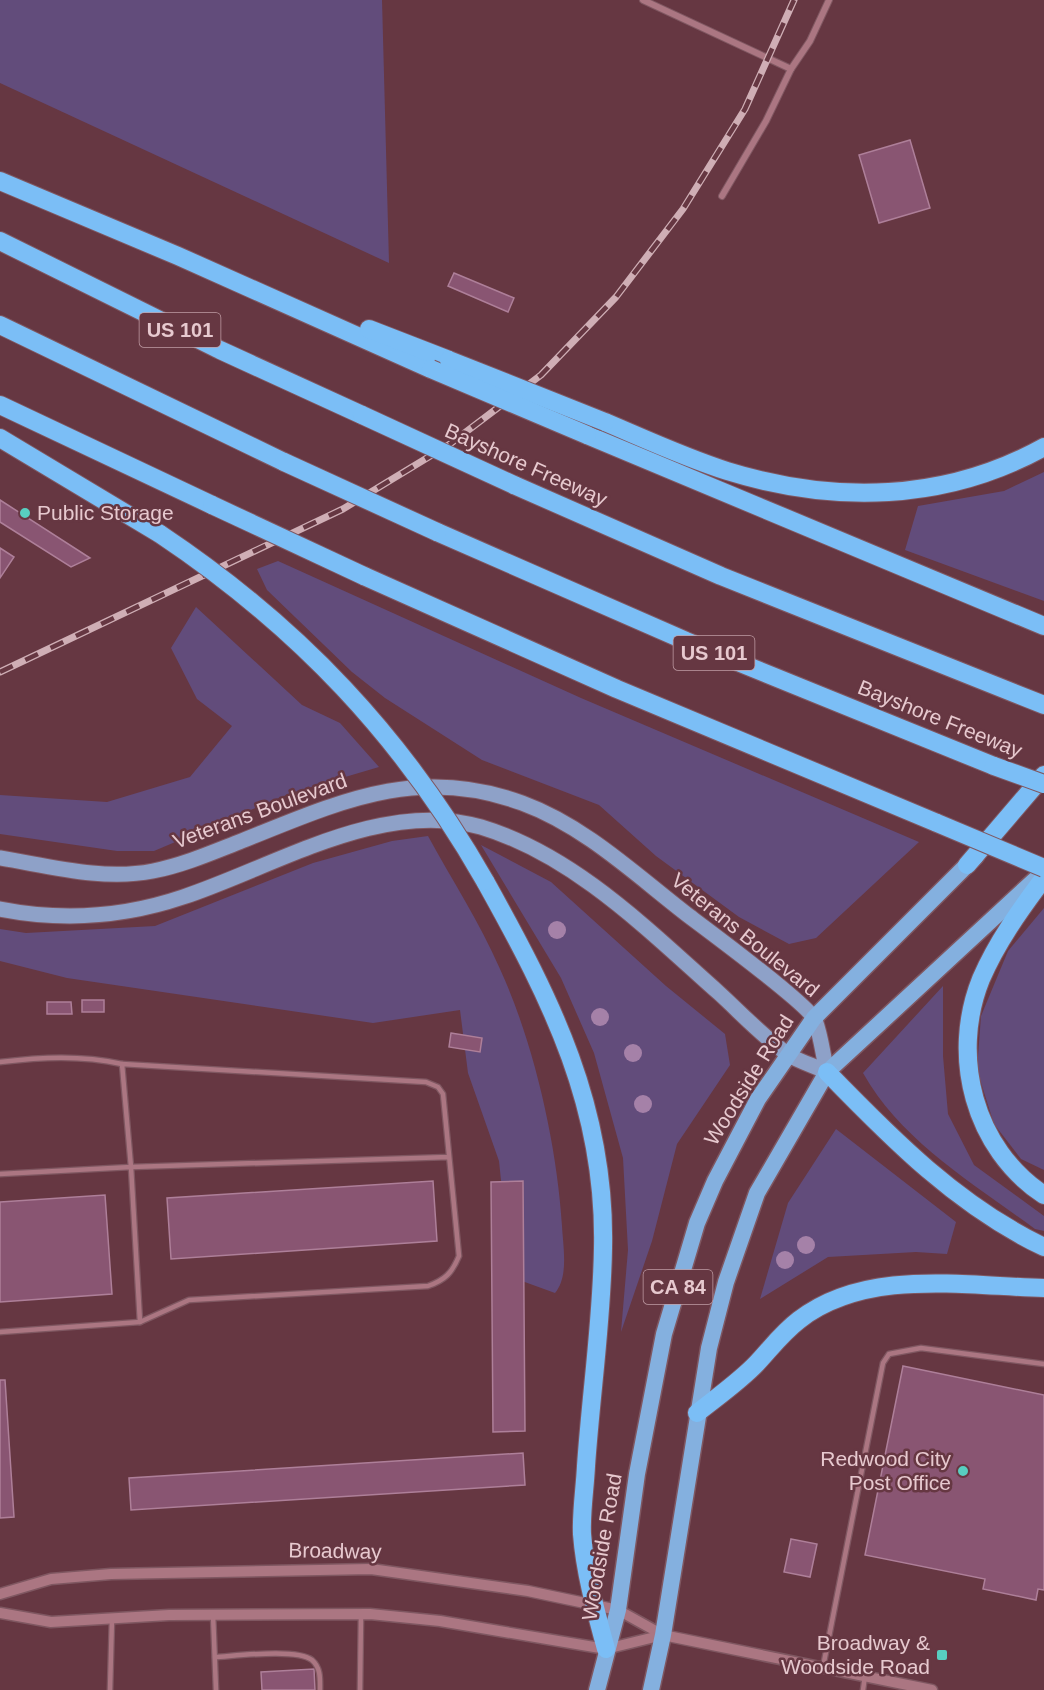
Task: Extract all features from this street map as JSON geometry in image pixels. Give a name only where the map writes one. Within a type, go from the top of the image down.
[{"type":"highway","points":[[0,181],[178,256],[431,369],[1044,626]]},
{"type":"highway","name":"Bayshore Freeway","points":[[0,241],[220,350],[514,485],[721,576],[1044,705]]},
{"type":"highway","points":[[178,256],[735,473],[805,489],[846,493],[893,493],[967,481],[1004,467],[1044,447]]},
{"type":"highway","name":"Bayshore Freeway","points":[[0,325],[284,462],[686,641],[994,766],[1044,784]]},
{"type":"highway","points":[[0,405],[364,576],[616,689],[1044,870],[827,1072],[757,1192],[726,1282],[709,1348],[663,1635],[651,1690]]},
{"type":"highway","points":[[0,438],[160,534],[246,595],[292,636],[350,693],[433,797],[485,881],[516,937],[566,1041],[591,1118],[597,1154],[603,1247],[582,1533],[594,1605],[606,1649]]},
{"type":"highway","points":[[967,865],[1044,775]]},
{"type":"highway","name":"Woodside Road","points":[[597,1690],[618,1610],[651,1396],[682,1270],[697,1223],[734,1140],[814,1018],[1044,789]]},
{"type":"highway","points":[[1044,878],[1011,922],[981,981],[968,1034],[968,1063],[975,1100],[991,1142],[1026,1183],[1044,1195]]},
{"type":"highway","points":[[827,1072],[884,1131],[946,1185],[1016,1234],[1044,1247]]},
{"type":"highway","points":[[697,1413],[756,1364],[775,1340],[800,1319],[828,1302],[858,1291],[926,1284],[1044,1288]]},
{"type":"main road","name":"Veterans Boulevard","points":[[0,858],[112,875],[151,872],[189,862],[370,793],[414,786],[452,786],[489,792],[523,803],[557,818],[593,841],[739,954],[814,1018],[827,1072]]},
{"type":"main road","points":[[0,909],[36,916],[69,917],[145,908],[183,897],[334,838],[377,827],[415,822],[448,822],[479,826],[542,852],[575,873],[694,971],[789,1055],[827,1072]]},
{"type":"street","points":[[642,0],[791,69]]},
{"type":"street","points":[[722,196],[766,121],[791,69],[810,41],[829,0]]},
{"type":"street","name":"Broadway","points":[[0,1594],[51,1579],[111,1574],[371,1569],[441,1577],[618,1610],[663,1635],[932,1690]]},
{"type":"street","name":"Broadway","points":[[0,1613],[51,1622],[213,1614],[361,1614],[440,1621],[606,1649],[663,1635]]},
{"type":"lane","points":[[0,1062],[44,1057],[76,1057],[122,1065],[426,1082],[438,1086],[443,1094],[459,1256],[453,1269],[444,1280],[428,1286],[189,1300],[140,1322],[0,1332]]},
{"type":"lane","points":[[122,1065],[131,1167],[140,1322]]},
{"type":"lane","points":[[0,1174],[131,1167],[449,1157]]},
{"type":"lane","points":[[822,1668],[883,1363],[890,1354],[921,1348],[1044,1364]]},
{"type":"lane","points":[[213,1614],[216,1690]]},
{"type":"lane","points":[[360,1690],[361,1614]]},
{"type":"lane","points":[[110,1690],[112,1618]]},
{"type":"lane","points":[[215,1657],[294,1654],[311,1659],[320,1672],[320,1690]]},
{"type":"lane","points":[[863,1690],[865,1676]]},
{"type":"shaded area","points":[[0,0],[382,0],[389,263],[0,83]]},
{"type":"shaded area","points":[[1044,472],[1044,601],[905,550],[918,506],[1004,491]]},
{"type":"shaded area","points":[[278,561],[581,698],[919,842],[816,938],[789,944],[739,917],[656,856],[599,805],[482,760],[385,698],[352,672],[267,590],[257,569]]},
{"type":"shaded area","points":[[196,607],[302,705],[340,723],[379,767],[291,793],[154,851],[117,851],[0,834],[0,795],[107,802],[190,777],[232,726],[197,699],[171,648]]},
{"type":"shaded area","points":[[428,836],[492,952],[512,998],[533,1061],[549,1129],[559,1195],[564,1270],[555,1293],[511,1277],[499,1161],[468,1073],[460,1010],[373,1023],[67,978],[0,961],[0,929],[26,933],[155,926],[313,863],[392,841]]},
{"type":"shaded area","points":[[481,845],[551,882],[666,986],[725,1034],[730,1065],[677,1144],[652,1241],[621,1332],[628,1250],[623,1158],[594,1053],[561,978]]},
{"type":"shaded area","points":[[1044,908],[1044,1170],[1021,1159],[994,1124],[977,1070],[981,1016],[1008,951]]},
{"type":"shaded area","points":[[943,986],[943,1056],[948,1114],[974,1165],[1044,1216],[1044,1231],[1035,1229],[940,1160],[897,1120],[863,1073]]},
{"type":"shaded area","points":[[836,1129],[956,1222],[947,1254],[916,1252],[828,1257],[760,1299],[788,1203]]},
{"type":"building","points":[[910,140],[930,208],[879,223],[859,155]]},
{"type":"building","points":[[454,273],[514,298],[508,312],[448,286]]},
{"type":"building","points":[[0,500],[90,558],[71,567],[0,522]]},
{"type":"building","points":[[0,548],[14,557],[0,578]]},
{"type":"building","points":[[82,1000],[104,1000],[104,1012],[82,1012]]},
{"type":"building","points":[[47,1002],[71,1002],[72,1014],[47,1014]]},
{"type":"building","points":[[451,1033],[482,1038],[480,1052],[449,1047]]},
{"type":"building","points":[[433,1181],[437,1241],[171,1259],[167,1198]]},
{"type":"building","points":[[523,1181],[525,1431],[493,1432],[491,1182]]},
{"type":"building","points":[[105,1195],[112,1294],[0,1302],[0,1202]]},
{"type":"building","name":"Redwood City Post Office","points":[[903,1366],[1044,1395],[1044,1590],[1038,1589],[1036,1600],[983,1589],[985,1579],[865,1555]]},
{"type":"building","points":[[0,1380],[5,1380],[14,1517],[0,1518]]},
{"type":"building","points":[[523,1453],[525,1485],[131,1510],[129,1478]]},
{"type":"building","points":[[791,1539],[817,1544],[810,1577],[784,1572]]},
{"type":"building","points":[[314,1669],[315,1690],[262,1690],[261,1672]]},
{"type":"railway","points":[[0,672],[343,509],[450,444],[541,375],[616,297],[683,209],[745,109],[794,0]]},
{"type":"place","name":"Public Storage","points":[[25,513]]},
{"type":"place","name":"Redwood City Post Office","points":[[963,1471]]},
{"type":"place","name":"Broadway & Woodside Road","points":[[942,1655]]}]
